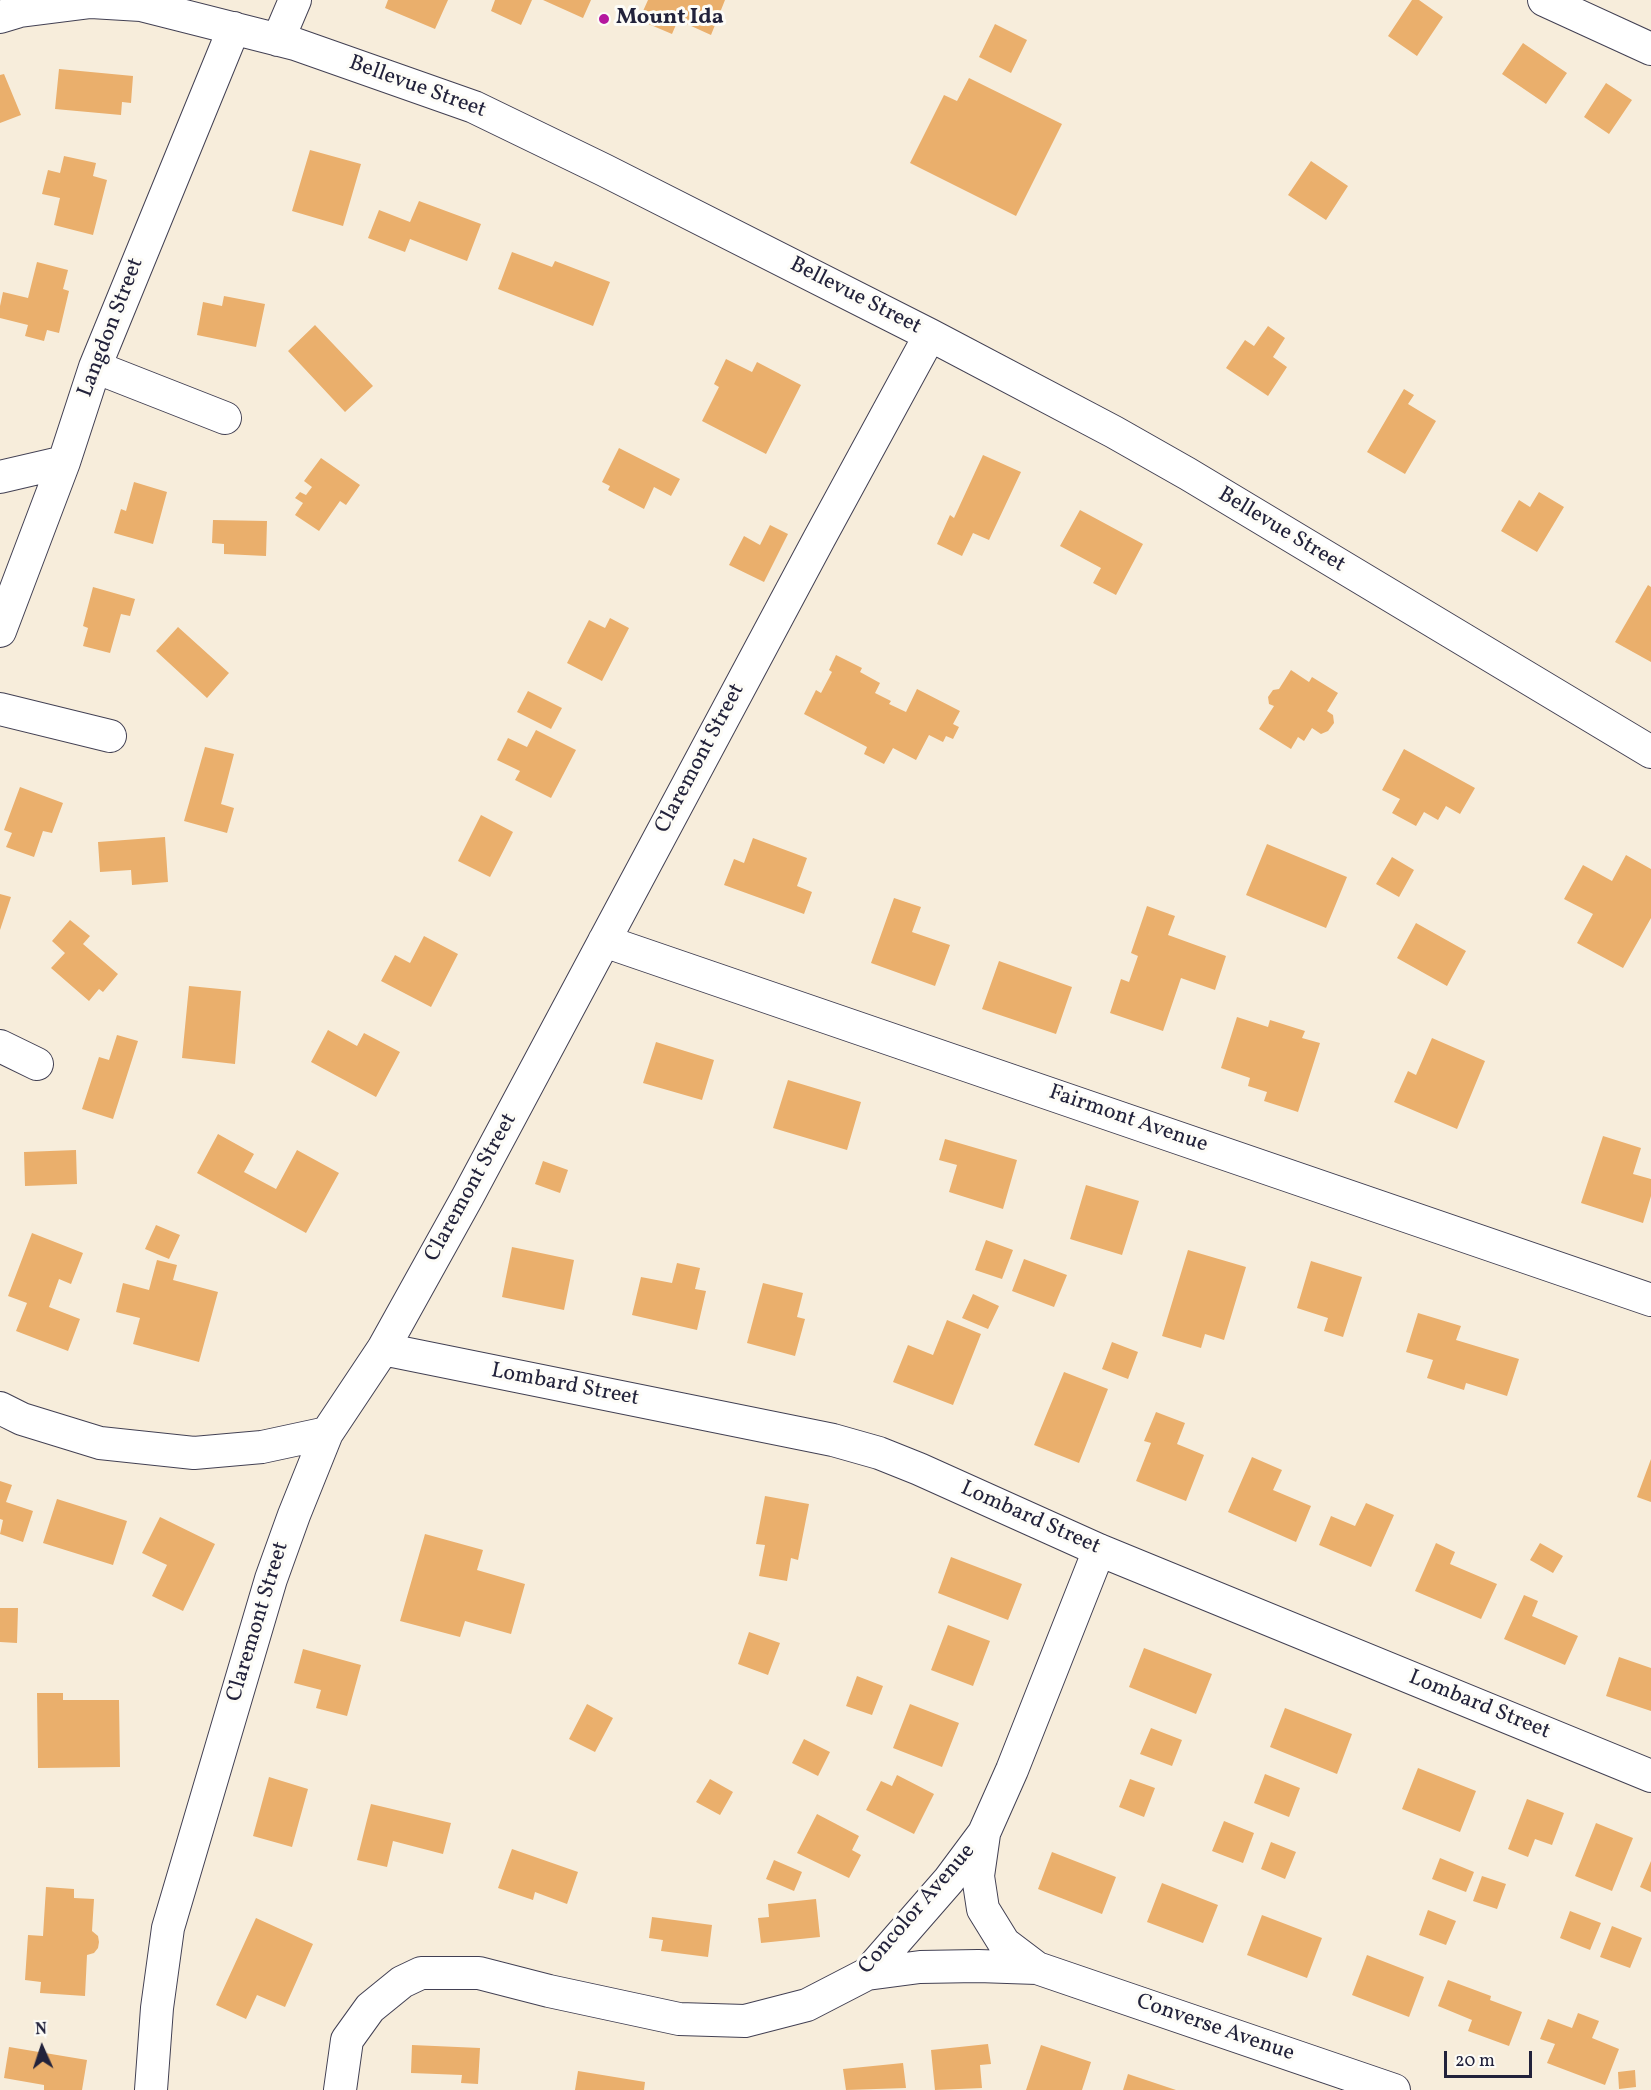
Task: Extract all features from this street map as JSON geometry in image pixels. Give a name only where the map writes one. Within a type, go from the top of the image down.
[{"type":"street","points":[[278,40],[295,0]]},
{"type":"street","points":[[1545,0],[1651,50]]},
{"type":"street","name":"Bellevue Street","points":[[0,17],[20,11],[91,2],[141,5],[295,44],[474,107],[930,335],[1114,432],[1651,752]]},
{"type":"street","name":"Langdon Street","points":[[0,631],[64,462],[95,367],[234,28]]},
{"type":"street","name":"Claremont Street","points":[[151,2090],[157,2008],[168,1928],[271,1579],[327,1433],[383,1349],[473,1186],[930,335]]},
{"type":"street","points":[[95,367],[225,418]]},
{"type":"street","points":[[0,477],[64,462]]},
{"type":"street","points":[[0,709],[110,736]]},
{"type":"street","name":"Fairmont Avenue","points":[[604,941],[1651,1300]]},
{"type":"street","points":[[0,1046],[37,1065]]},
{"type":"street","name":"Lombard Street","points":[[383,1349],[832,1440],[879,1453],[1099,1550],[1651,1776]]},
{"type":"street","points":[[0,1408],[22,1419],[100,1443],[194,1452],[262,1448],[327,1433]]},
{"type":"street","name":"Concolor Avenue","points":[[340,2090],[347,2040],[370,2008],[402,1982],[421,1973],[479,1972],[549,1991],[679,2019],[745,2020],[807,2005],[867,1974],[949,1880],[984,1833],[1012,1770],[1099,1550]]},
{"type":"street","name":"Converse Avenue","points":[[984,1833],[978,1875],[984,1909],[1004,1943],[1036,1968]]},
{"type":"street","name":"Converse Avenue","points":[[867,1974],[920,1967],[1036,1968],[1394,2090]]},
{"type":"building","points":[[388,0],[448,0],[435,29],[385,8]]},
{"type":"building","points":[[495,0],[532,0],[521,25],[491,11]]},
{"type":"building","points":[[543,0],[591,0],[583,18]]},
{"type":"building","points":[[648,0],[725,0],[711,35],[678,20],[672,34],[639,20]]},
{"type":"building","points":[[1412,0],[1419,0],[1443,17],[1417,56],[1388,36]]},
{"type":"building","points":[[995,24],[1027,40],[1011,73],[979,57]]},
{"type":"building","points":[[1523,43],[1567,73],[1546,104],[1502,74]]},
{"type":"building","points":[[59,69],[133,76],[131,103],[122,102],[121,115],[55,109]]},
{"type":"building","points":[[4,74],[21,115],[0,123],[0,75]]},
{"type":"building","points":[[969,78],[1062,124],[1016,216],[910,163],[944,95],[957,101]]},
{"type":"building","points":[[1606,83],[1632,100],[1609,134],[1584,117]]},
{"type":"building","points":[[310,150],[361,164],[343,226],[292,211]]},
{"type":"building","points":[[64,156],[96,163],[93,176],[107,180],[93,235],[54,225],[60,198],[42,194],[48,170],[60,173]]},
{"type":"building","points":[[1311,161],[1348,186],[1326,220],[1288,195]]},
{"type":"building","points":[[419,201],[481,224],[467,261],[410,239],[405,252],[368,238],[379,210],[410,222]]},
{"type":"building","points":[[512,252],[552,267],[555,261],[610,282],[593,326],[498,289]]},
{"type":"building","points":[[37,262],[68,270],[63,289],[69,291],[59,333],[47,330],[44,341],[25,336],[28,325],[0,318],[3,292],[28,298]]},
{"type":"building","points":[[224,296],[265,304],[256,347],[197,335],[203,302],[222,306]]},
{"type":"building","points":[[315,325],[373,386],[345,412],[288,351]]},
{"type":"building","points":[[1268,326],[1285,338],[1273,357],[1287,367],[1268,396],[1226,368],[1245,340],[1254,346]]},
{"type":"building","points":[[726,359],[752,372],[757,362],[801,385],[766,454],[702,421],[719,387],[714,384]]},
{"type":"building","points":[[1404,389],[1414,395],[1408,404],[1436,421],[1405,474],[1367,452]]},
{"type":"building","points":[[619,448],[680,479],[671,496],[654,487],[644,509],[608,490],[610,486],[602,482]]},
{"type":"building","points":[[983,455],[1021,472],[989,540],[973,533],[962,556],[937,544],[950,515],[954,518]]},
{"type":"building","points":[[321,458],[360,485],[346,505],[340,501],[319,531],[295,515],[303,503],[295,498],[300,492],[306,495],[312,487],[304,481]]},
{"type":"building","points":[[134,482],[167,492],[153,544],[114,533],[121,509],[126,511]]},
{"type":"building","points":[[1539,492],[1564,507],[1537,552],[1501,531],[1519,500],[1530,507]]},
{"type":"building","points":[[1080,510],[1143,544],[1116,595],[1093,583],[1101,568],[1060,546]]},
{"type":"building","points":[[213,520],[267,521],[266,556],[224,554],[224,544],[212,543]]},
{"type":"building","points":[[770,525],[788,534],[764,582],[729,565],[744,536],[760,545]]},
{"type":"building","points":[[1648,585],[1651,587],[1651,662],[1615,642]]},
{"type":"building","points":[[93,587],[135,599],[130,616],[121,614],[110,653],[83,646],[88,628],[83,626]]},
{"type":"building","points":[[610,618],[629,628],[602,681],[567,663],[589,620],[605,628]]},
{"type":"building","points":[[178,627],[229,673],[207,698],[156,651]]},
{"type":"building","points":[[836,655],[862,668],[860,672],[880,683],[875,693],[891,701],[889,704],[906,712],[917,689],[960,711],[953,724],[959,727],[953,739],[946,736],[943,742],[929,735],[916,760],[893,748],[884,764],[864,754],[867,747],[804,714],[816,690],[821,693],[832,672],[829,670]]},
{"type":"building","points":[[1291,670],[1309,682],[1312,677],[1338,693],[1327,711],[1333,715],[1334,723],[1328,731],[1321,734],[1312,728],[1304,741],[1298,737],[1291,749],[1259,729],[1274,706],[1269,704],[1268,697],[1273,690],[1279,689]]},
{"type":"building","points":[[528,691],[562,708],[551,729],[517,712]]},
{"type":"building","points":[[536,730],[576,750],[551,798],[515,780],[520,771],[497,760],[508,738],[527,747]]},
{"type":"building","points":[[205,747],[234,754],[221,804],[234,808],[227,833],[184,821]]},
{"type":"building","points":[[1404,749],[1475,788],[1460,814],[1446,806],[1438,820],[1424,812],[1416,826],[1392,813],[1400,799],[1382,790]]},
{"type":"building","points":[[20,787],[63,803],[52,833],[43,831],[34,857],[6,847],[12,833],[4,830]]},
{"type":"building","points":[[481,815],[513,832],[490,877],[458,861]]},
{"type":"building","points":[[165,837],[168,882],[132,885],[131,870],[100,872],[98,842]]},
{"type":"building","points":[[753,838],[807,858],[797,886],[812,892],[804,914],[724,885],[734,859],[744,863]]},
{"type":"building","points":[[1267,844],[1347,877],[1326,928],[1246,895]]},
{"type":"building","points":[[1626,855],[1651,869],[1651,918],[1623,968],[1577,943],[1593,914],[1564,899],[1583,865],[1612,881]]},
{"type":"building","points":[[1392,857],[1414,870],[1399,897],[1376,884]]},
{"type":"building","points":[[0,894],[11,897],[0,930]]},
{"type":"building","points":[[894,898],[921,907],[912,932],[950,945],[935,986],[871,963]]},
{"type":"building","points":[[1147,906],[1175,916],[1168,935],[1226,956],[1215,990],[1181,978],[1163,1031],[1110,1013],[1121,979],[1129,982],[1138,956],[1131,953]]},
{"type":"building","points":[[70,920],[90,936],[83,944],[118,974],[103,992],[99,989],[89,1001],[51,968],[65,953],[52,941]]},
{"type":"building","points":[[1416,923],[1466,951],[1447,986],[1397,958]]},
{"type":"building","points":[[424,936],[458,954],[431,1007],[381,981],[395,955],[410,963]]},
{"type":"building","points":[[999,961],[1072,987],[1056,1034],[982,1009]]},
{"type":"building","points":[[189,986],[241,991],[235,1064],[182,1058]]},
{"type":"building","points":[[1237,1017],[1268,1027],[1270,1020],[1305,1031],[1302,1038],[1320,1043],[1298,1112],[1264,1101],[1267,1092],[1248,1086],[1250,1078],[1221,1068]]},
{"type":"building","points":[[328,1030],[357,1046],[364,1033],[400,1052],[376,1097],[311,1062]]},
{"type":"building","points":[[117,1035],[138,1041],[113,1119],[82,1109],[99,1057],[109,1060]]},
{"type":"building","points":[[1432,1038],[1485,1061],[1457,1129],[1394,1102],[1408,1071],[1416,1075]]},
{"type":"building","points":[[656,1042],[714,1060],[702,1100],[643,1083]]},
{"type":"building","points":[[788,1080],[861,1102],[847,1150],[773,1128]]},
{"type":"building","points":[[218,1134],[254,1154],[244,1172],[276,1189],[297,1150],[339,1173],[306,1233],[197,1173]]},
{"type":"building","points":[[1603,1136],[1641,1148],[1633,1174],[1651,1179],[1651,1196],[1643,1223],[1581,1203]]},
{"type":"building","points":[[945,1139],[1017,1160],[1003,1209],[949,1192],[957,1165],[939,1160]]},
{"type":"building","points":[[76,1150],[77,1184],[25,1186],[24,1152]]},
{"type":"building","points":[[543,1161],[568,1170],[560,1193],[535,1184]]},
{"type":"building","points":[[1086,1185],[1139,1201],[1122,1255],[1070,1239]]},
{"type":"building","points":[[156,1225],[180,1235],[169,1259],[145,1249]]},
{"type":"building","points":[[32,1233],[83,1253],[71,1284],[59,1279],[49,1307],[80,1319],[68,1351],[16,1331],[27,1303],[8,1296]]},
{"type":"building","points":[[986,1240],[1013,1250],[1002,1279],[975,1270]]},
{"type":"building","points":[[512,1247],[574,1260],[564,1310],[502,1297]]},
{"type":"building","points":[[1188,1250],[1246,1267],[1224,1340],[1205,1334],[1201,1348],[1162,1336]]},
{"type":"building","points":[[1024,1259],[1067,1275],[1054,1307],[1012,1291]]},
{"type":"building","points":[[157,1260],[177,1265],[173,1280],[218,1292],[199,1362],[133,1344],[140,1318],[116,1312],[123,1283],[149,1290]]},
{"type":"building","points":[[1311,1261],[1362,1277],[1343,1337],[1324,1331],[1328,1318],[1297,1308]]},
{"type":"building","points":[[677,1263],[700,1268],[695,1289],[706,1291],[697,1330],[632,1315],[641,1277],[672,1283]]},
{"type":"building","points":[[763,1283],[803,1293],[797,1317],[805,1319],[795,1356],[747,1343]]},
{"type":"building","points":[[973,1294],[999,1306],[988,1329],[962,1318]]},
{"type":"building","points":[[1418,1313],[1461,1326],[1456,1340],[1519,1359],[1507,1396],[1466,1383],[1464,1390],[1427,1378],[1433,1360],[1406,1352]]},
{"type":"building","points":[[947,1320],[981,1334],[953,1405],[893,1382],[908,1345],[933,1355]]},
{"type":"building","points":[[1112,1342],[1138,1352],[1128,1379],[1102,1369]]},
{"type":"building","points":[[1064,1372],[1108,1389],[1079,1463],[1034,1445]]},
{"type":"building","points":[[1156,1412],[1185,1423],[1177,1444],[1204,1455],[1186,1501],[1136,1481],[1151,1443],[1144,1441]]},
{"type":"building","points":[[1252,1457],[1282,1470],[1273,1490],[1311,1506],[1296,1542],[1228,1512]]},
{"type":"building","points":[[1651,1459],[1651,1502],[1637,1497]]},
{"type":"building","points":[[0,1481],[12,1485],[6,1502],[33,1511],[23,1542],[0,1534],[3,1520],[0,1519]]},
{"type":"building","points":[[765,1496],[809,1504],[798,1560],[791,1558],[787,1581],[759,1576],[765,1545],[756,1544]]},
{"type":"building","points":[[57,1499],[127,1521],[113,1565],[43,1543]]},
{"type":"building","points":[[1366,1503],[1394,1515],[1371,1567],[1319,1545],[1331,1516],[1355,1526]]},
{"type":"building","points":[[160,1517],[215,1544],[183,1611],[152,1596],[167,1565],[142,1553]]},
{"type":"building","points":[[425,1534],[483,1550],[477,1570],[525,1584],[511,1634],[465,1621],[460,1637],[400,1621]]},
{"type":"building","points":[[1436,1543],[1455,1552],[1450,1564],[1497,1584],[1481,1619],[1415,1591]]},
{"type":"building","points":[[1540,1543],[1563,1556],[1553,1573],[1530,1560]]},
{"type":"building","points":[[951,1557],[1022,1584],[1008,1620],[938,1593]]},
{"type":"building","points":[[1524,1595],[1538,1601],[1532,1616],[1578,1636],[1565,1665],[1504,1639]]},
{"type":"building","points":[[0,1608],[18,1608],[17,1643],[0,1642]]},
{"type":"building","points":[[948,1625],[990,1641],[973,1686],[931,1670]]},
{"type":"building","points":[[749,1632],[780,1643],[768,1675],[738,1664]]},
{"type":"building","points":[[1144,1648],[1212,1674],[1196,1714],[1129,1687]]},
{"type":"building","points":[[303,1649],[361,1665],[347,1716],[316,1708],[321,1690],[294,1683]]},
{"type":"building","points":[[1619,1657],[1651,1668],[1651,1711],[1606,1696]]},
{"type":"building","points":[[857,1676],[883,1686],[872,1715],[846,1706]]},
{"type":"building","points":[[37,1693],[63,1693],[63,1700],[119,1700],[120,1767],[38,1768]]},
{"type":"building","points":[[587,1704],[613,1718],[595,1752],[569,1739]]},
{"type":"building","points":[[910,1704],[959,1723],[942,1767],[893,1748]]},
{"type":"building","points":[[1285,1708],[1352,1734],[1337,1774],[1270,1747]]},
{"type":"building","points":[[1151,1728],[1182,1740],[1172,1766],[1140,1754]]},
{"type":"building","points":[[804,1739],[830,1752],[818,1776],[792,1763]]},
{"type":"building","points":[[1418,1768],[1476,1791],[1460,1832],[1402,1809]]},
{"type":"building","points":[[1265,1774],[1300,1788],[1289,1817],[1254,1803]]},
{"type":"building","points":[[897,1775],[934,1794],[914,1834],[866,1810],[881,1781],[892,1786]]},
{"type":"building","points":[[269,1777],[308,1789],[292,1847],[253,1836]]},
{"type":"building","points":[[710,1779],[733,1792],[720,1815],[696,1802]]},
{"type":"building","points":[[1130,1779],[1155,1788],[1144,1817],[1119,1807]]},
{"type":"building","points":[[1527,1799],[1564,1813],[1552,1845],[1535,1839],[1528,1857],[1508,1849]]},
{"type":"building","points":[[371,1804],[451,1823],[443,1854],[393,1841],[387,1867],[357,1860]]},
{"type":"building","points":[[817,1814],[859,1836],[852,1850],[861,1855],[849,1878],[797,1853]]},
{"type":"building","points":[[1224,1821],[1254,1833],[1243,1863],[1212,1851]]},
{"type":"building","points":[[1596,1823],[1633,1838],[1612,1891],[1575,1876]]},
{"type":"building","points":[[1271,1842],[1296,1852],[1285,1879],[1261,1869]]},
{"type":"building","points":[[512,1849],[578,1872],[567,1904],[535,1892],[533,1900],[498,1888]]},
{"type":"building","points":[[1052,1852],[1116,1877],[1102,1914],[1038,1889]]},
{"type":"building","points":[[1440,1858],[1474,1872],[1466,1892],[1432,1879]]},
{"type":"building","points":[[774,1860],[802,1872],[794,1891],[766,1879]]},
{"type":"building","points":[[1651,1861],[1651,1892],[1640,1887]]},
{"type":"building","points":[[1482,1876],[1506,1884],[1497,1909],[1473,1901]]},
{"type":"building","points":[[1162,1883],[1218,1905],[1203,1943],[1147,1922]]},
{"type":"building","points":[[46,1887],[74,1889],[74,1898],[94,1899],[92,1931],[98,1936],[99,1942],[94,1953],[87,1955],[85,1996],[40,1993],[41,1982],[25,1980],[28,1935],[43,1936]]},
{"type":"building","points":[[816,1899],[820,1937],[761,1943],[758,1918],[769,1917],[768,1904]]},
{"type":"building","points":[[1428,1910],[1456,1921],[1446,1945],[1419,1935]]},
{"type":"building","points":[[1570,1911],[1601,1923],[1590,1950],[1560,1938]]},
{"type":"building","points":[[1262,1915],[1322,1938],[1307,1978],[1247,1955]]},
{"type":"building","points":[[652,1917],[712,1925],[708,1957],[661,1951],[663,1940],[649,1938]]},
{"type":"building","points":[[256,1918],[313,1944],[285,2007],[257,1995],[246,2019],[216,2005]]},
{"type":"building","points":[[1612,1926],[1642,1938],[1630,1968],[1600,1957]]},
{"type":"building","points":[[1367,1955],[1424,1977],[1409,2017],[1352,1995]]},
{"type":"building","points":[[1448,1980],[1491,1996],[1490,2000],[1522,2012],[1509,2046],[1468,2031],[1472,2020],[1438,2006]]},
{"type":"building","points":[[1578,2013],[1599,2021],[1592,2038],[1619,2049],[1605,2085],[1547,2063],[1555,2044],[1540,2039],[1548,2019],[1572,2028]]},
{"type":"building","points":[[988,2044],[991,2064],[980,2065],[982,2088],[935,2090],[931,2050]]},
{"type":"building","points":[[412,2045],[480,2048],[478,2084],[461,2083],[462,2075],[411,2073]]},
{"type":"building","points":[[1041,2045],[1091,2062],[1082,2090],[1026,2090]]},
{"type":"building","points":[[9,2047],[87,2060],[82,2090],[44,2090],[44,2085],[4,2078]]},
{"type":"building","points":[[903,2063],[906,2088],[846,2090],[843,2069]]},
{"type":"building","points":[[1635,2070],[1636,2087],[1619,2089],[1618,2072]]},
{"type":"building","points":[[578,2071],[645,2082],[644,2090],[575,2090]]},
{"type":"building","points":[[1128,2074],[1176,2090],[1123,2090]]},
{"type":"place","name":"Mount Ida","points":[[604,19]]}]
